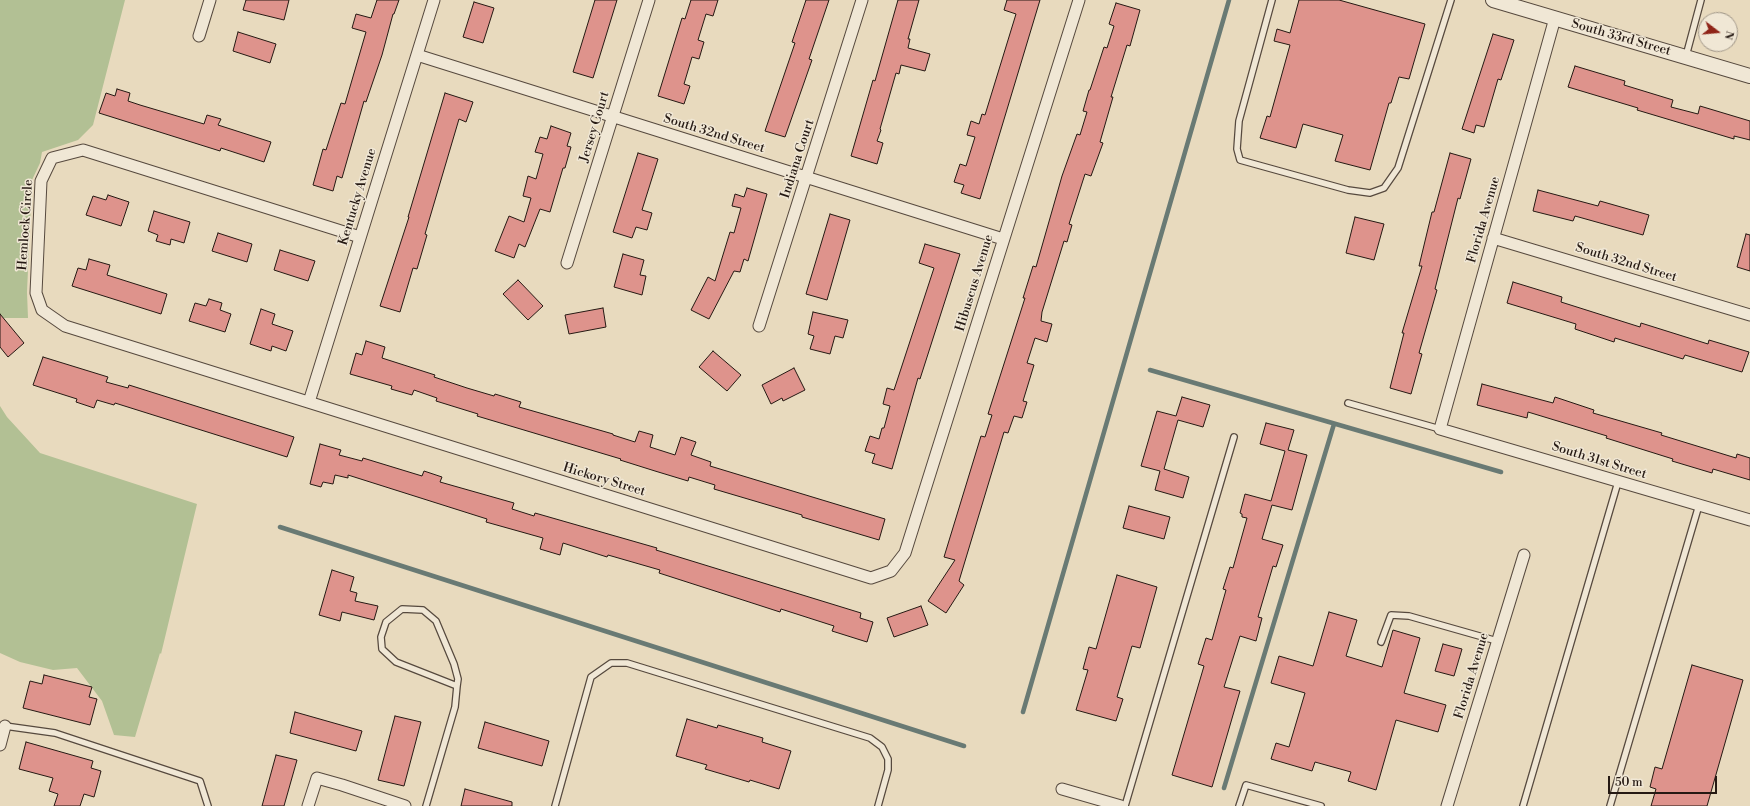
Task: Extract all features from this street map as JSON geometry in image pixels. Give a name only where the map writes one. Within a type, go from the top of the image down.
[{"type":"street","points":[[199,36],[210,0]]},
{"type":"street","name":"Kentucky Avenue","points":[[309,402],[434,0]]},
{"type":"street","name":"Jersey Court","points":[[567,263],[649,0]]},
{"type":"street","name":"Indiana Court","points":[[759,326],[862,0]]},
{"type":"street","name":"Hibuscus Avenue","points":[[891,571],[905,553],[1079,0]]},
{"type":"street","name":"South 33rd Street","points":[[1493,0],[1750,76]]},
{"type":"street","name":"Florida Avenue","points":[[1440,429],[1555,18]]},
{"type":"street","name":"South 32nd Street","points":[[417,55],[1003,239]]},
{"type":"street","name":"Hemlock Circle","points":[[309,402],[65,326],[42,310],[36,293],[41,181],[52,158],[83,150],[360,237]]},
{"type":"street","name":"South 32nd Street","points":[[1493,238],[1750,315]]},
{"type":"street","name":"Hickory Street","points":[[309,402],[871,578],[891,571]]},
{"type":"street","name":"South 31st Street","points":[[1440,429],[1750,520]]},
{"type":"street","name":"Florida Avenue","points":[[1447,806],[1524,555]]},
{"type":"street","points":[[0,745],[5,726]]},
{"type":"street","points":[[308,806],[317,778],[406,806]]},
{"type":"street","points":[[1062,789],[1121,806]]},
{"type":"lane","points":[[1272,0],[1238,121],[1237,150],[1240,160],[1348,190],[1370,193],[1384,188],[1398,168],[1451,0]]},
{"type":"lane","points":[[1686,57],[1701,0]]},
{"type":"lane","points":[[1348,403],[1440,429]]},
{"type":"lane","points":[[1125,806],[1234,437]]},
{"type":"lane","points":[[1523,806],[1618,482]]},
{"type":"lane","points":[[1610,806],[1699,505]]},
{"type":"lane","points":[[426,806],[455,707],[458,679],[454,664],[436,621],[422,610],[402,609],[386,622],[381,637],[382,649],[396,662],[457,686]]},
{"type":"lane","points":[[1381,642],[1391,615],[1409,616],[1497,641]]},
{"type":"lane","points":[[555,806],[591,677],[611,663],[627,663],[870,738],[882,747],[888,758],[888,770],[878,806]]},
{"type":"lane","points":[[5,726],[55,733],[200,781],[208,806]]},
{"type":"lane","points":[[1240,806],[1246,785],[1321,806]]},
{"type":"green space","points":[[0,0],[125,0],[93,125],[78,140],[42,152],[40,163],[32,180],[27,292],[28,318],[0,318]]},
{"type":"green space","points":[[0,406],[7,417],[40,453],[197,504],[161,654],[160,653],[135,737],[114,735],[102,701],[77,668],[53,670],[20,662],[0,653]]},
{"type":"building","points":[[246,0],[289,0],[284,20],[243,10]]},
{"type":"building","points":[[377,0],[399,0],[393,14],[382,55],[366,102],[364,101],[342,178],[337,176],[333,191],[313,185],[323,149],[326,150],[341,103],[345,104],[366,32],[352,28],[356,14],[371,18]]},
{"type":"building","points":[[595,0],[617,0],[593,78],[573,72]]},
{"type":"building","points":[[691,0],[718,0],[713,16],[706,14],[698,40],[704,42],[699,59],[692,57],[684,84],[690,86],[684,104],[658,96],[682,18],[685,19]]},
{"type":"building","points":[[806,0],[829,0],[809,59],[812,60],[785,137],[765,131],[795,43],[792,42]]},
{"type":"building","points":[[898,0],[919,0],[908,39],[910,39],[908,48],[930,54],[925,71],[901,65],[899,74],[896,73],[877,141],[883,143],[877,164],[851,156],[873,80],[875,81]]},
{"type":"building","points":[[1007,0],[1040,0],[980,199],[961,193],[964,185],[954,182],[960,164],[966,166],[975,137],[967,135],[971,121],[979,124],[982,114],[985,115],[1016,14],[1004,10]]},
{"type":"building","points":[[1299,0],[1339,0],[1425,24],[1409,79],[1399,77],[1391,103],[1389,103],[1370,170],[1335,161],[1343,135],[1303,124],[1296,148],[1260,138],[1267,116],[1270,117],[1290,45],[1274,41],[1277,29],[1290,33]]},
{"type":"building","points":[[474,2],[494,8],[483,43],[463,37]]},
{"type":"building","points":[[1116,3],[1140,10],[1130,46],[1127,45],[1111,97],[1113,97],[1100,142],[1103,143],[1091,176],[1085,174],[1069,224],[1072,225],[1067,242],[1064,241],[1042,312],[1041,321],[1052,324],[1047,342],[1035,338],[1027,363],[1034,365],[1023,401],[1027,402],[1022,418],[1014,416],[1008,433],[1004,432],[959,581],[964,585],[946,613],[928,601],[955,560],[944,557],[981,436],[985,437],[992,415],[988,414],[1025,298],[1023,298],[1033,266],[1036,267],[1062,176],[1077,134],[1080,135],[1087,112],[1083,111],[1089,90],[1104,47],[1107,48],[1114,26],[1109,24]]},
{"type":"building","points":[[238,32],[276,44],[270,63],[233,51]]},
{"type":"building","points":[[1493,34],[1514,40],[1501,80],[1498,79],[1484,127],[1476,125],[1474,133],[1462,129]]},
{"type":"building","points":[[1575,66],[1625,81],[1624,85],[1673,100],[1671,107],[1698,114],[1700,106],[1750,121],[1750,140],[1734,136],[1734,139],[1637,110],[1638,108],[1568,87]]},
{"type":"building","points":[[117,89],[130,93],[128,101],[204,124],[207,115],[221,119],[218,125],[271,142],[264,162],[221,148],[220,151],[99,113],[106,93],[115,96]]},
{"type":"building","points":[[445,93],[473,102],[466,122],[459,119],[425,234],[427,235],[417,269],[413,268],[400,312],[380,306],[409,217]]},
{"type":"building","points":[[551,126],[571,133],[567,146],[571,147],[550,212],[540,209],[525,247],[519,244],[514,258],[495,251],[509,216],[524,222],[531,198],[523,196],[528,176],[536,179],[543,154],[535,152],[540,137],[547,139]]},
{"type":"building","points":[[638,153],[658,159],[642,210],[652,213],[647,230],[636,227],[632,238],[613,232]]},
{"type":"building","points":[[1450,153],[1471,159],[1460,199],[1458,198],[1435,289],[1437,290],[1419,353],[1422,354],[1411,394],[1390,388],[1404,333],[1402,333],[1422,266],[1419,266],[1432,212],[1434,212]]},
{"type":"building","points":[[747,188],[767,194],[748,261],[744,259],[740,272],[734,271],[709,319],[691,310],[708,277],[715,281],[730,232],[734,233],[741,208],[732,206],[735,194],[744,197]]},
{"type":"building","points":[[1538,190],[1598,206],[1600,201],[1649,215],[1643,235],[1575,216],[1573,221],[1533,211]]},
{"type":"building","points":[[108,195],[129,202],[121,226],[86,215],[93,196],[106,200]]},
{"type":"building","points":[[154,211],[190,222],[184,243],[171,239],[170,245],[156,241],[158,235],[148,231]]},
{"type":"building","points":[[830,214],[850,220],[827,300],[806,294]]},
{"type":"building","points":[[1355,217],[1384,224],[1374,260],[1346,253]]},
{"type":"building","points":[[218,233],[252,244],[247,262],[212,251]]},
{"type":"building","points":[[1746,234],[1750,235],[1750,271],[1737,267]]},
{"type":"building","points":[[925,244],[960,254],[920,379],[918,378],[892,469],[872,463],[875,454],[865,451],[870,436],[879,439],[882,428],[884,428],[890,406],[883,404],[887,388],[894,390],[934,268],[919,263]]},
{"type":"building","points":[[280,250],[315,261],[308,281],[274,270]]},
{"type":"building","points":[[623,254],[644,260],[640,275],[646,276],[642,295],[614,287]]},
{"type":"building","points":[[89,259],[110,265],[107,275],[167,294],[161,314],[72,286],[78,268],[86,270]]},
{"type":"building","points":[[518,280],[543,306],[528,320],[503,294]]},
{"type":"building","points":[[1513,282],[1562,297],[1561,302],[1640,327],[1641,323],[1708,344],[1709,340],[1749,352],[1742,372],[1685,355],[1683,359],[1615,338],[1614,342],[1575,329],[1576,324],[1507,303]]},
{"type":"building","points":[[209,299],[222,303],[220,310],[231,314],[225,332],[189,321],[195,303],[206,306]]},
{"type":"building","points":[[603,308],[606,327],[569,334],[565,315]]},
{"type":"building","points":[[261,309],[275,314],[272,324],[293,331],[286,351],[272,346],[271,351],[250,344]]},
{"type":"building","points":[[813,312],[848,320],[843,338],[835,336],[830,354],[810,349],[814,336],[808,334]]},
{"type":"building","points":[[0,314],[24,343],[8,357],[0,347]]},
{"type":"building","points":[[366,341],[385,347],[382,358],[435,375],[434,377],[467,388],[494,396],[495,394],[521,402],[519,407],[613,434],[635,442],[639,431],[653,435],[650,447],[675,455],[681,437],[696,442],[691,455],[711,462],[710,466],[885,519],[879,540],[714,489],[715,485],[689,477],[688,481],[620,460],[621,459],[477,416],[478,414],[436,401],[437,398],[414,390],[412,395],[391,389],[392,386],[350,374],[356,353],[362,355]]},
{"type":"building","points":[[713,351],[741,375],[727,391],[699,367]]},
{"type":"building","points":[[43,357],[108,377],[106,382],[128,388],[129,385],[294,437],[287,457],[115,403],[114,405],[97,400],[94,408],[76,402],[77,399],[33,385]]},
{"type":"building","points":[[794,368],[805,390],[783,401],[782,398],[771,404],[762,385]]},
{"type":"building","points":[[1482,384],[1553,403],[1555,397],[1594,410],[1593,413],[1662,433],[1661,435],[1736,458],[1737,454],[1750,458],[1750,480],[1713,469],[1712,473],[1672,461],[1673,459],[1606,438],[1607,436],[1528,412],[1527,418],[1477,405]]},
{"type":"building","points":[[1182,397],[1210,405],[1203,427],[1178,420],[1164,469],[1189,477],[1183,498],[1155,490],[1160,471],[1141,466],[1157,411],[1176,416]]},
{"type":"building","points":[[1266,423],[1294,430],[1288,450],[1307,455],[1292,510],[1272,505],[1262,539],[1283,545],[1276,567],[1273,566],[1258,617],[1262,618],[1256,641],[1240,636],[1224,687],[1240,691],[1212,787],[1172,775],[1204,666],[1198,664],[1206,638],[1212,640],[1226,590],[1223,589],[1230,567],[1233,568],[1247,518],[1242,517],[1242,514],[1240,513],[1245,494],[1271,501],[1285,451],[1260,444]]},
{"type":"building","points":[[320,444],[341,450],[339,455],[362,461],[363,458],[422,476],[424,471],[442,477],[440,482],[514,503],[512,509],[534,516],[535,513],[657,548],[656,550],[861,613],[860,618],[873,622],[867,642],[832,631],[834,626],[781,609],[780,612],[659,573],[660,570],[608,555],[607,557],[563,543],[560,555],[540,549],[543,538],[486,522],[487,519],[348,475],[348,478],[335,475],[333,484],[323,482],[321,487],[310,484]]},
{"type":"building","points":[[1129,506],[1170,517],[1164,539],[1123,528]]},
{"type":"building","points":[[332,570],[354,577],[350,591],[357,593],[355,601],[378,606],[374,620],[342,612],[340,621],[319,615]]},
{"type":"building","points":[[1117,575],[1157,587],[1140,648],[1132,646],[1117,697],[1123,699],[1116,721],[1076,710],[1088,670],[1083,669],[1089,647],[1096,649]]},
{"type":"building","points":[[921,606],[928,625],[894,637],[887,618]]},
{"type":"building","points":[[1329,612],[1357,620],[1346,656],[1382,667],[1393,630],[1420,638],[1404,693],[1446,705],[1438,732],[1396,720],[1376,790],[1348,781],[1351,772],[1315,762],[1312,771],[1271,759],[1276,743],[1289,747],[1305,693],[1271,683],[1279,656],[1313,666]]},
{"type":"building","points":[[1443,644],[1462,649],[1454,676],[1435,671]]},
{"type":"building","points":[[1692,665],[1743,680],[1707,806],[1651,806],[1656,789],[1650,787],[1655,767],[1662,769]]},
{"type":"building","points":[[44,675],[92,687],[89,697],[97,699],[90,725],[23,708],[30,681],[42,684]]},
{"type":"building","points":[[295,712],[362,731],[356,751],[290,733]]},
{"type":"building","points":[[395,716],[421,722],[404,786],[378,780]]},
{"type":"building","points":[[687,719],[717,728],[718,725],[763,738],[762,742],[791,751],[779,789],[705,769],[707,765],[676,756]]},
{"type":"building","points":[[485,722],[549,741],[542,766],[478,748]]},
{"type":"building","points":[[26,742],[93,761],[91,768],[101,771],[94,797],[84,794],[80,806],[54,806],[58,794],[49,791],[53,778],[19,769]]},
{"type":"building","points":[[276,755],[297,760],[284,806],[262,806]]},
{"type":"building","points":[[465,789],[512,802],[512,806],[461,806]]},
{"type":"waterway","points":[[1023,712],[1229,0]]},
{"type":"waterway","points":[[1150,370],[1501,472]]},
{"type":"waterway","points":[[1224,788],[1334,424]]},
{"type":"waterway","points":[[280,527],[964,746]]}]
